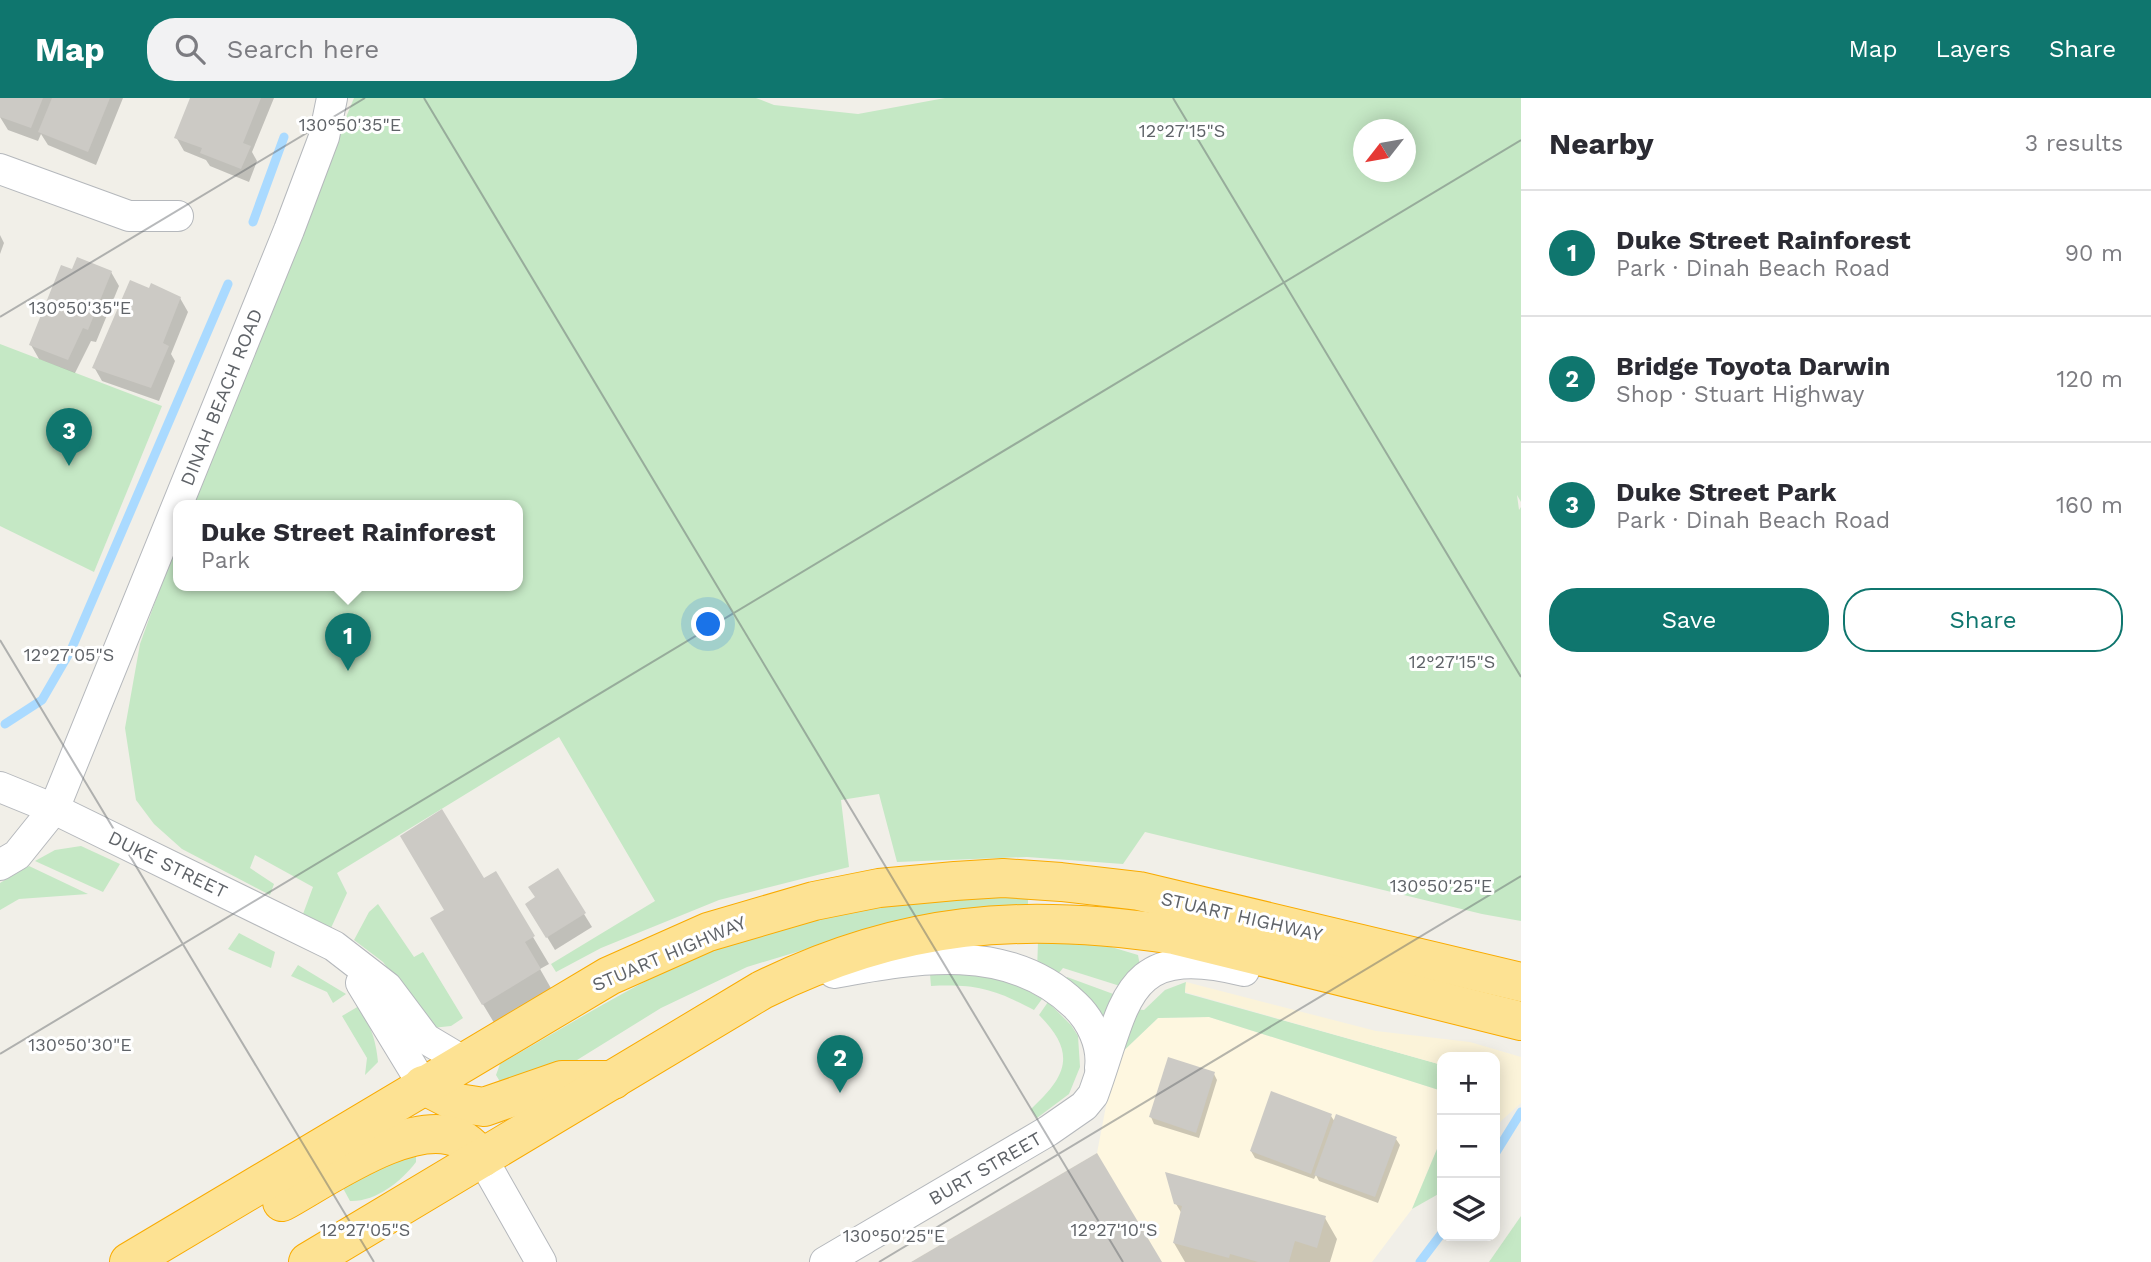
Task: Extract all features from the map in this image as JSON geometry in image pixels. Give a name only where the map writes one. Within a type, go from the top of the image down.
[{"type":"highway","name":"STUART HIGHWAY","points":[[132,1262],[586,988],[708,932],[814,901],[879,888],[1003,878],[1139,891],[1521,982]]},
{"type":"highway","name":"STUART HIGHWAY","points":[[308,1262],[762,990],[829,959],[885,941],[966,928],[1032,922],[1125,928],[1174,935],[1504,1017]]},
{"type":"highway","points":[[423,1086],[458,1103],[484,1107],[562,1080],[612,1080]]},
{"type":"highway","points":[[132,1262],[250,1218],[387,1145],[435,1134],[462,1140],[482,1158]]},
{"type":"street","name":"DINAH BEACH ROAD","points":[[179,500],[289,230],[324,136],[332,98]]},
{"type":"street","points":[[0,169],[129,216],[178,216]]},
{"type":"street","name":"DINAH BEACH ROAD","points":[[0,865],[17,855],[54,809],[173,516]]},
{"type":"street","name":"DUKE STREET","points":[[0,787],[54,809],[334,946],[387,986],[426,1039],[463,1061]]},
{"type":"street","name":"DUKE STREET","points":[[334,946],[370,995],[423,1086]]},
{"type":"street","points":[[762,990],[813,976],[880,966],[968,958],[998,962],[1049,983],[1081,1011],[1099,1046],[1098,1082]]},
{"type":"street","name":"BURT STREET","points":[[825,1262],[1084,1106],[1098,1082],[1131,993],[1153,971],[1180,962],[1216,964],[1383,1006],[1504,1017]]},
{"type":"street","points":[[482,1158],[541,1262]]},
{"type":"shaded area","points":[[1209,1017],[1437,1089],[1437,1149],[1412,1209],[1372,1262],[911,1262],[1097,1153],[1115,1059],[1158,1018]]},
{"type":"green space","points":[[354,98],[756,98],[774,105],[858,114],[945,98],[1521,98],[1521,502],[1517,495],[1519,510],[1521,507],[1521,921],[1482,914],[1145,832],[1123,864],[1027,857],[897,862],[879,794],[841,800],[849,867],[719,900],[601,948],[556,972],[551,964],[655,901],[559,737],[337,873],[347,893],[331,928],[303,914],[313,887],[255,855],[250,868],[274,884],[270,895],[182,849],[154,824],[136,800],[125,728],[140,644],[173,552],[173,591],[523,591],[523,500],[193,500],[276,287]]},
{"type":"green space","points":[[0,344],[162,406],[94,572],[0,526]]},
{"type":"green space","points":[[81,846],[120,864],[103,892],[35,861],[55,850]]},
{"type":"green space","points":[[29,866],[88,894],[19,899],[0,910],[0,883]]},
{"type":"green space","points":[[955,897],[1028,898],[1028,912],[856,934],[747,967],[661,1008],[569,1065],[502,1085],[496,1075],[500,1064],[615,998],[693,957],[733,940],[817,913]]},
{"type":"green space","points":[[378,904],[414,957],[423,952],[463,1018],[451,1026],[432,1028],[383,962],[354,940],[369,912]]},
{"type":"green space","points":[[239,933],[275,952],[271,968],[228,949]]},
{"type":"green space","points":[[1038,942],[1108,946],[1138,955],[1140,966],[1120,986],[1063,968],[1054,979],[1037,971]]},
{"type":"green space","points":[[298,965],[346,994],[333,1003],[327,992],[291,976]]},
{"type":"green space","points":[[974,972],[1013,982],[1042,999],[1034,1010],[984,989],[931,986],[930,974]]},
{"type":"green space","points":[[1067,977],[1116,995],[1105,1016],[1098,1017],[1062,985]]},
{"type":"green space","points":[[1186,982],[1185,993],[1437,1064],[1437,1089],[1209,1017],[1158,1018],[1115,1059],[1134,1009],[1144,1010],[1165,990]]},
{"type":"green space","points":[[1048,1002],[1078,1036],[1080,1067],[1069,1094],[1037,1118],[1031,1109],[1053,1086],[1063,1064],[1059,1041],[1039,1015]]},
{"type":"green space","points":[[359,1006],[372,1032],[378,1062],[365,1075],[367,1058],[342,1016]]},
{"type":"green space","points":[[1437,1149],[1437,1195],[1412,1209]]},
{"type":"green space","points":[[416,1155],[416,1162],[403,1177],[369,1198],[350,1201],[338,1179]]},
{"type":"green space","points":[[1521,1216],[1521,1262],[1489,1262]]},
{"type":"sand","points":[[1186,982],[1376,1031],[1470,1042],[1521,1057],[1521,1103],[1500,1122],[1500,1052],[1437,1052],[1437,1064],[1185,992]]},
{"type":"building","points":[[0,98],[43,98],[31,128],[0,117]]},
{"type":"building","points":[[52,98],[110,98],[88,152],[38,132]]},
{"type":"building","points":[[190,98],[261,98],[243,143],[251,146],[241,169],[200,153],[202,148],[174,138]]},
{"type":"building","points":[[77,257],[112,271],[88,330],[83,328],[68,360],[29,345],[61,265],[72,269]]},
{"type":"building","points":[[130,280],[149,288],[151,283],[181,297],[163,343],[169,346],[151,388],[92,368]]},
{"type":"building","points":[[442,809],[484,878],[496,871],[535,936],[525,942],[541,969],[482,1005],[430,918],[444,910],[400,836]]},
{"type":"building","points":[[558,868],[586,913],[546,938],[525,904],[535,897],[528,887]]},
{"type":"building","points":[[1168,1057],[1215,1072],[1196,1133],[1149,1117]]},
{"type":"building","points":[[1271,1091],[1332,1114],[1311,1174],[1250,1151]]},
{"type":"building","points":[[1336,1114],[1397,1137],[1375,1197],[1314,1175]]},
{"type":"building","points":[[1097,1153],[1162,1262],[911,1262]]},
{"type":"building","points":[[1165,1172],[1326,1216],[1317,1248],[1295,1241],[1289,1262],[1258,1262],[1230,1254],[1229,1258],[1173,1243],[1182,1206],[1174,1204]]},
{"type":"waterway","points":[[253,222],[284,137]]},
{"type":"waterway","points":[[5,724],[42,700],[71,650],[228,284]]},
{"type":"waterway","points":[[1500,1146],[1521,1112]]},
{"type":"waterway","points":[[1420,1262],[1437,1240]]},
{"type":"place","name":"Duke Street Park","points":[[69,466]]},
{"type":"place","name":"Duke Street Rainforest","points":[[348,671]]},
{"type":"place","name":"Bridge Toyota Darwin","points":[[840,1093]]}]
